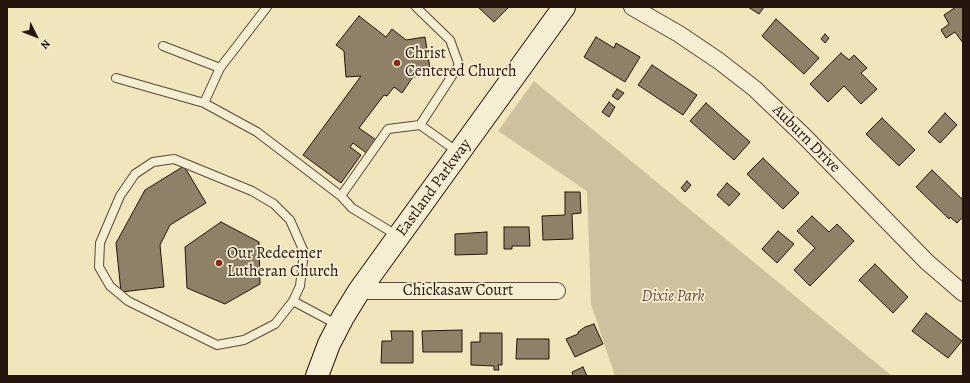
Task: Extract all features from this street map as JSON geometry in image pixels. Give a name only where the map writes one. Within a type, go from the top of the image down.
[{"type":"street","name":"Eastland Parkway","points":[[317,376],[329,344],[359,291],[564,7]]},
{"type":"street","name":"Auburn Drive","points":[[632,7],[679,34],[719,61],[755,89],[809,141],[927,262],[963,293]]},
{"type":"street","name":"Chickasaw Court","points":[[359,291],[557,291]]},
{"type":"lane","points":[[204,102],[220,68],[267,7]]},
{"type":"lane","points":[[416,7],[450,40],[460,65],[420,125]]},
{"type":"lane","points":[[163,46],[220,68]]},
{"type":"lane","points":[[116,78],[204,102],[257,132],[341,196],[352,208],[398,237]]},
{"type":"lane","points":[[341,196],[388,129],[420,125],[459,153]]},
{"type":"lane","points":[[174,159],[252,191],[274,204],[290,220],[304,252],[300,286],[293,301],[275,324],[244,340],[216,345],[128,301],[110,286],[100,266],[100,243],[120,196],[135,174],[153,162],[174,159]]},
{"type":"lane","points":[[293,301],[338,326]]},
{"type":"green space","name":"Dixie Park","points":[[534,81],[892,376],[615,376],[591,304],[587,191],[498,131]]},
{"type":"building","points":[[478,7],[509,7],[494,22]]},
{"type":"building","points":[[748,7],[764,7],[759,14]]},
{"type":"building","points":[[956,7],[963,7],[963,43],[955,32],[946,38],[941,30],[949,24],[944,15]]},
{"type":"building","points":[[359,16],[386,37],[392,29],[406,40],[425,37],[431,75],[413,77],[402,93],[394,87],[387,96],[384,95],[359,128],[379,142],[369,155],[353,143],[350,147],[361,155],[341,183],[303,155],[361,76],[346,77],[344,51],[336,45]]},
{"type":"building","points":[[776,19],[819,58],[804,74],[762,36]]},
{"type":"building","points":[[825,34],[829,38],[825,43],[821,39]]},
{"type":"building","points":[[596,37],[614,48],[616,43],[640,57],[625,82],[584,57]]},
{"type":"building","points":[[841,53],[849,60],[854,55],[867,68],[861,73],[877,89],[861,104],[844,86],[828,102],[810,84]]},
{"type":"building","points":[[652,65],[697,95],[683,115],[638,85]]},
{"type":"building","points":[[617,89],[624,93],[618,100],[612,96]]},
{"type":"building","points":[[609,102],[615,107],[609,117],[602,112]]},
{"type":"building","points":[[706,103],[750,142],[734,160],[690,121]]},
{"type":"building","points":[[945,113],[957,125],[940,143],[928,132]]},
{"type":"building","points":[[882,118],[915,150],[899,166],[866,134]]},
{"type":"building","points":[[763,158],[799,193],[783,209],[747,174]]},
{"type":"building","points":[[184,166],[206,203],[170,225],[160,245],[164,287],[121,292],[116,243],[145,190]]},
{"type":"building","points":[[932,170],[963,200],[963,217],[957,223],[950,217],[949,219],[916,187]]},
{"type":"building","points":[[687,181],[691,185],[685,192],[681,188]]},
{"type":"building","points":[[727,183],[740,194],[729,206],[717,195]]},
{"type":"building","points":[[565,192],[580,192],[581,213],[572,214],[573,239],[543,240],[542,216],[565,215]]},
{"type":"building","points":[[812,216],[829,232],[837,224],[854,241],[810,286],[794,270],[815,248],[797,231]]},
{"type":"building","points":[[221,222],[259,242],[260,284],[225,304],[187,288],[185,247]]},
{"type":"building","points":[[504,227],[529,227],[530,246],[512,246],[512,249],[504,249]]},
{"type":"building","points":[[778,231],[794,244],[777,263],[762,249]]},
{"type":"building","points":[[487,232],[487,254],[455,255],[455,234]]},
{"type":"building","points":[[875,264],[908,297],[893,313],[859,280]]},
{"type":"building","points":[[926,313],[962,341],[948,358],[912,331]]},
{"type":"building","points":[[594,324],[603,344],[575,357],[566,339],[578,334],[578,332],[585,327]]},
{"type":"building","points":[[462,330],[462,352],[423,352],[422,331]]},
{"type":"building","points":[[391,331],[413,331],[413,363],[381,363],[382,341],[392,340]]},
{"type":"building","points":[[480,333],[502,333],[502,365],[498,365],[499,370],[494,370],[494,366],[471,365],[471,342],[480,342]]},
{"type":"building","points":[[517,339],[549,339],[549,359],[516,359]]},
{"type":"building","points":[[583,367],[587,376],[573,376],[572,372]]},
{"type":"place","name":"Christ Centered Church","points":[[397,63]]},
{"type":"place","name":"Our Redeemer Lutheran Church","points":[[219,263]]}]
